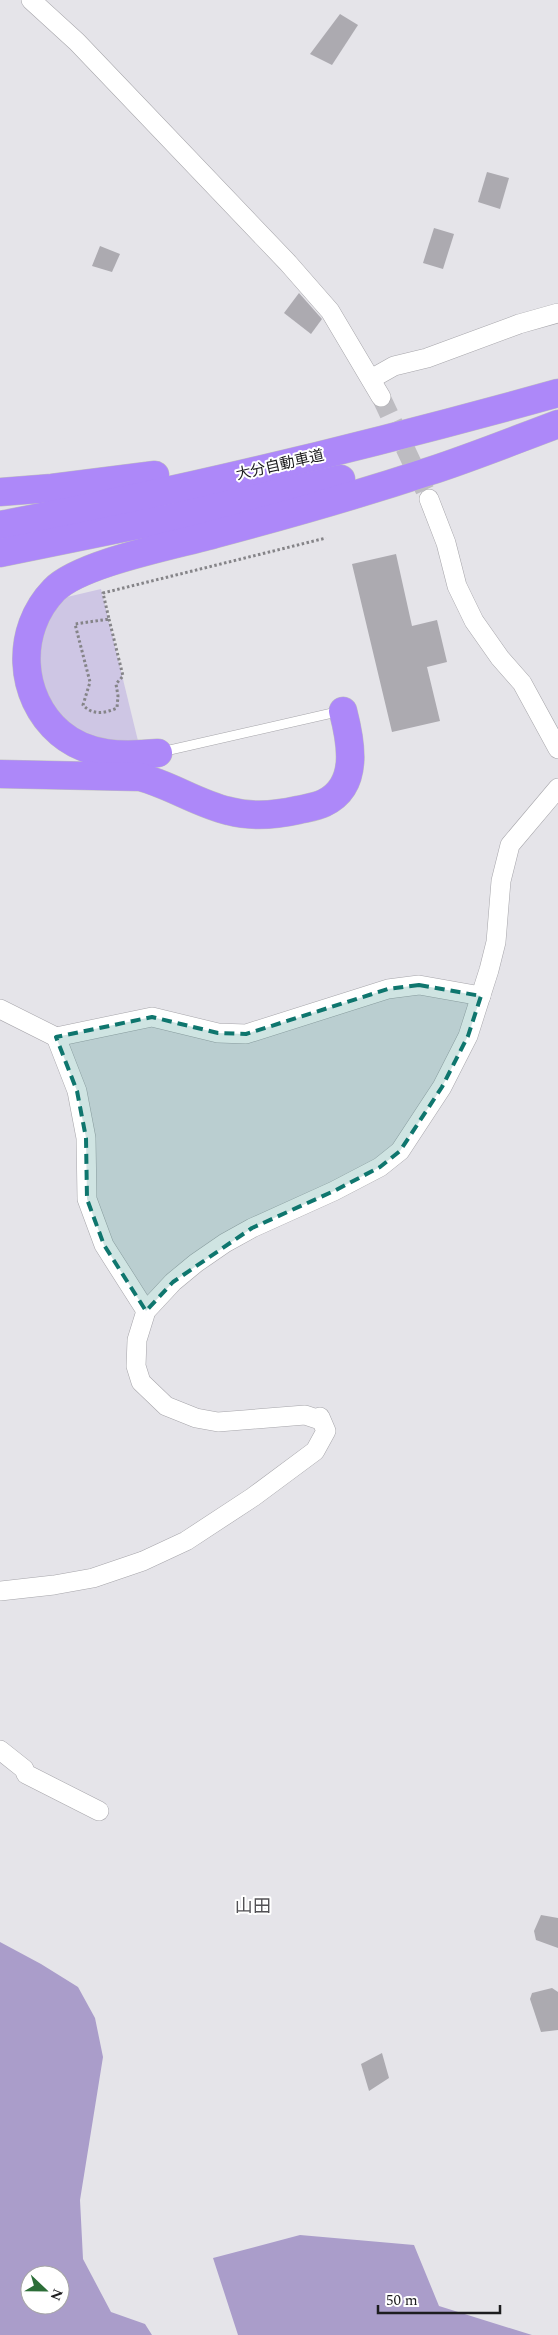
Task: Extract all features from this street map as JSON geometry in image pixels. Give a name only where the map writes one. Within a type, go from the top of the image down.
[{"type":"highway","points":[[0,492],[128,480],[288,452],[403,427],[508,399],[558,392]]},
{"type":"highway","name":"大分自動車道","points":[[0,525],[294,462],[429,429],[558,392]]},
{"type":"highway","points":[[158,753],[112,755],[82,748],[60,733],[42,715],[30,689],[26,662],[28,637],[39,610],[54,589],[74,575],[103,564],[227,531],[430,471],[558,424]]},
{"type":"highway","name":"大分自動車道","points":[[0,553],[172,518],[430,459],[558,424]]},
{"type":"highway","points":[[0,774],[140,777],[163,783],[207,805],[231,812],[256,815],[287,812],[324,803],[338,793],[347,778],[351,759],[343,711]]},
{"type":"street","points":[[31,0],[77,42],[288,263],[330,311],[381,397]]},
{"type":"street","points":[[371,379],[394,366],[427,358],[518,324],[558,313]]},
{"type":"street","points":[[428,499],[446,543],[458,586],[474,621],[500,658],[522,684],[558,749]]},
{"type":"street","points":[[0,1591],[93,1578],[143,1561],[186,1541],[253,1497],[315,1451],[326,1431],[320,1417],[305,1416],[218,1422],[196,1418],[166,1406],[141,1382],[136,1366],[137,1340],[146,1311],[173,1282],[196,1263],[225,1244],[252,1228],[334,1192],[380,1167],[400,1150],[442,1087],[468,1036],[496,942],[501,881],[510,845],[558,788]]},
{"type":"street","points":[[0,1009],[56,1037],[152,1017],[218,1032],[246,1034],[388,989],[419,985],[481,996]]},
{"type":"street","points":[[56,1037],[77,1091],[84,1128],[86,1199],[104,1245],[146,1311]]},
{"type":"street","points":[[0,1750],[24,1769],[26,1774],[98,1811]]},
{"type":"lane","points":[[158,753],[343,711]]},
{"type":"path","points":[[109,619],[75,624],[90,682],[83,705],[88,711],[99,713],[117,708],[116,684],[123,676],[103,593],[326,538]]},
{"type":"highlighted area","points":[[419,985],[481,996],[468,1036],[442,1087],[400,1151],[380,1167],[334,1191],[252,1228],[173,1282],[146,1311],[104,1245],[87,1199],[86,1138],[77,1091],[56,1037],[152,1017],[218,1033],[246,1034],[388,989]]},
{"type":"shaded area","points":[[101,589],[139,745],[128,747],[77,732],[59,716],[38,677],[38,650],[47,618],[67,597]]},
{"type":"shaded area","points":[[0,1942],[78,1987],[95,2018],[103,2057],[80,2200],[83,2259],[111,2312],[145,2324],[152,2335],[0,2335]]},
{"type":"shaded area","points":[[300,2235],[414,2245],[439,2306],[532,2335],[238,2335],[213,2258]]},
{"type":"building","points":[[340,14],[358,25],[332,65],[310,54]]},
{"type":"building","points":[[487,172],[509,178],[500,209],[478,202]]},
{"type":"building","points":[[434,228],[454,234],[443,269],[423,263]]},
{"type":"building","points":[[100,246],[120,254],[112,272],[92,266]]},
{"type":"building","points":[[299,293],[322,319],[311,334],[284,313]]},
{"type":"building","points":[[396,554],[412,626],[437,620],[447,662],[427,667],[440,721],[392,732],[352,564]]},
{"type":"building","points":[[541,1915],[558,1918],[558,1948],[536,1940],[534,1931]]},
{"type":"building","points":[[552,1988],[558,1992],[558,2030],[541,2032],[530,1999],[532,1993]]},
{"type":"building","points":[[382,2053],[389,2078],[369,2091],[361,2064]]},
{"type":"tunnel","points":[[381,397],[429,499]]},
{"type":"district","name":"山田","points":[[253,1906]]}]
